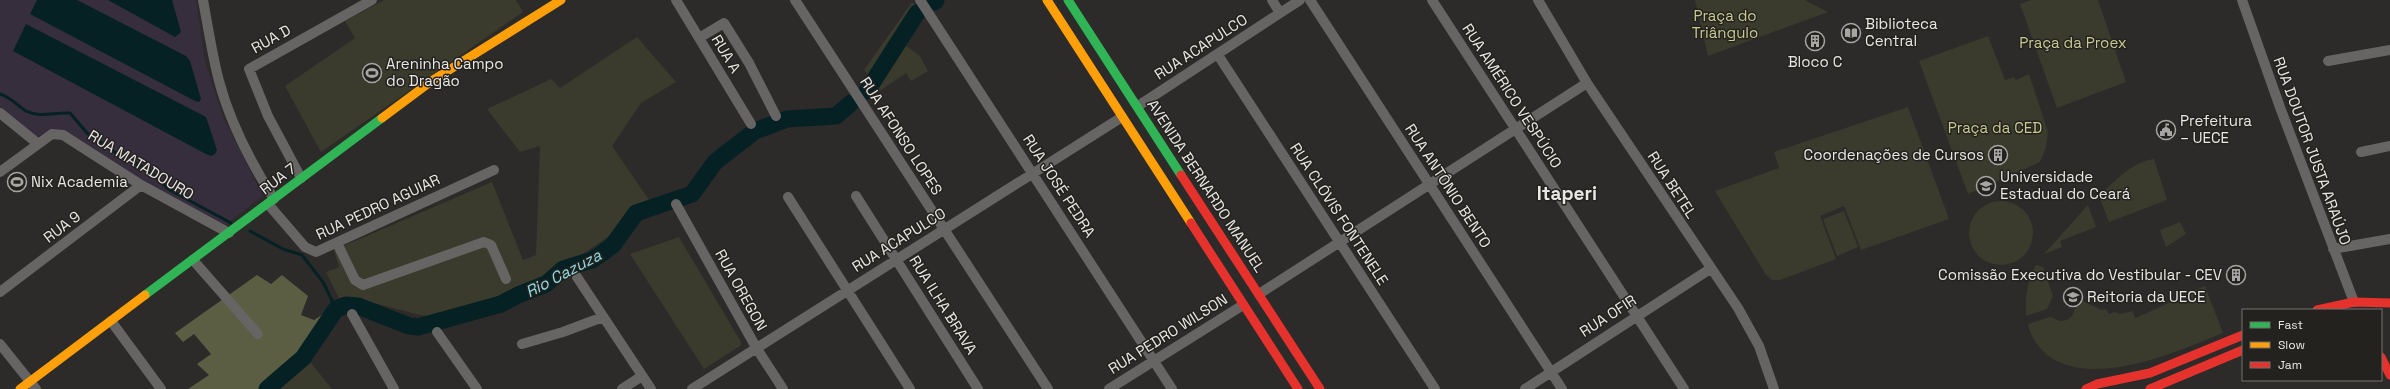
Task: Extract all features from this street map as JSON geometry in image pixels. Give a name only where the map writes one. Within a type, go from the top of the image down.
[{"type":"main road","name":"RUA 7","points":[[20,389],[33,385],[111,321],[433,80],[560,0]]},
{"type":"main road","points":[[1047,0],[1298,389]]},
{"type":"main road","name":"AVENIDA BERNARDO MANUEL","points":[[1068,0],[1320,389]]},
{"type":"main road","points":[[1081,54],[1092,51],[1096,42]]},
{"type":"main road","points":[[1102,85],[1107,76],[1117,75]]},
{"type":"main road","points":[[2327,309],[2390,303]]},
{"type":"main road","points":[[2090,388],[2150,372],[2242,335]]},
{"type":"main road","points":[[2150,389],[2242,350]]},
{"type":"main road","points":[[2382,359],[2390,375]]},
{"type":"street","name":"RUA PEDRO AGUIAR","points":[[203,0],[219,81],[227,106],[271,201],[310,251],[316,252],[337,243],[494,170]]},
{"type":"street","name":"RUA D","points":[[301,178],[268,116],[249,69],[372,0]]},
{"type":"street","name":"RUA A","points":[[676,0],[751,124]]},
{"type":"street","name":"RUA AFONSO LOPES","points":[[795,0],[1048,389]]},
{"type":"street","name":"RUA JOSÉ PEDRA","points":[[920,0],[1172,389]]},
{"type":"street","points":[[1272,0],[1280,13]]},
{"type":"street","name":"RUA ACAPULCO","points":[[1138,106],[1300,0]]},
{"type":"street","name":"RUA ANTÔNIO BENTO","points":[[1310,0],[1562,389]]},
{"type":"street","name":"RUA AMÉRICO VESPÚCIO","points":[[1432,0],[1684,389]]},
{"type":"street","name":"RUA BETEL","points":[[1538,0],[1587,83],[1750,329],[1764,357],[1774,389]]},
{"type":"street","name":"RUA DOUTOR JUSTA ARAÚJO","points":[[2242,0],[2333,250],[2356,306]]},
{"type":"street","points":[[699,38],[724,23],[749,63],[776,116]]},
{"type":"street","points":[[2328,61],[2390,50]]},
{"type":"street","name":"RUA CLÓVIS FONTENELE","points":[[1218,55],[1435,389]]},
{"type":"street","points":[[1259,294],[1587,83]]},
{"type":"street","points":[[0,113],[37,143]]},
{"type":"street","name":"RUA ACAPULCO","points":[[692,389],[1122,117]]},
{"type":"street","name":"RUA MATADOURO","points":[[0,172],[37,143],[52,134],[63,135],[141,185],[229,233]]},
{"type":"street","points":[[2361,152],[2390,146]]},
{"type":"street","name":"RUA 9","points":[[0,292],[141,185]]},
{"type":"street","name":"RUA ILHA BRAVA","points":[[856,196],[978,389]]},
{"type":"street","points":[[788,197],[910,389]]},
{"type":"street","name":"RUA OREGON","points":[[676,204],[757,349],[783,389]]},
{"type":"street","points":[[2333,250],[2390,239]]},
{"type":"street","points":[[337,243],[355,280],[363,286],[484,242],[491,245],[506,279]]},
{"type":"street","points":[[193,260],[258,334]]},
{"type":"street","name":"RUA OFIR","points":[[1525,389],[1636,315],[1710,269]]},
{"type":"street","points":[[577,277],[651,389]]},
{"type":"street","name":"RUA PEDRO WILSON","points":[[1109,389],[1153,360],[1243,305]]},
{"type":"street","points":[[352,314],[394,389]]},
{"type":"street","points":[[522,344],[563,332],[603,317]]},
{"type":"street","points":[[111,321],[161,389]]},
{"type":"street","points":[[437,332],[477,389]]},
{"type":"street","points":[[0,344],[33,385]]},
{"type":"street","points":[[622,389],[642,376]]},
{"type":"shaded area","points":[[0,0],[196,0],[205,61],[223,117],[263,196],[225,225],[140,182],[55,130],[35,137],[0,108]]},
{"type":"green space","points":[[384,0],[516,0],[523,12],[321,152],[285,86],[355,38],[345,21]]},
{"type":"green space","name":"Praça do Triângulo","points":[[1695,0],[1805,0],[1828,12],[1708,56]]},
{"type":"green space","name":"Praça da Proex","points":[[2031,0],[2098,0],[2126,82],[2057,108],[2020,4]]},
{"type":"green space","points":[[912,2],[921,15],[902,43],[920,56],[928,71],[911,81],[906,73],[872,96],[863,84],[870,78],[864,70]]},
{"type":"green space","name":"Praça da CED","points":[[1988,36],[2005,80],[2014,77],[2016,80],[2029,74],[2048,132],[2046,147],[2040,162],[1968,194],[1919,61]]},
{"type":"green space","points":[[637,37],[676,82],[641,103],[612,146],[649,200],[634,208],[618,228],[605,239],[554,273],[487,303],[437,317],[420,315],[370,302],[341,302],[326,272],[339,267],[334,250],[492,182],[523,260],[536,255],[540,146],[520,152],[487,109],[551,79],[560,88]]},
{"type":"green space","points":[[1908,107],[1949,219],[1861,250],[1844,206],[1820,216],[1836,259],[1780,280],[1772,280],[1766,275],[1715,191],[1779,168],[1774,152]]},
{"type":"green space","points":[[2154,159],[2167,200],[2109,222],[2099,196],[2117,178],[2131,168]]},
{"type":"green space","points":[[2001,201],[2019,207],[2027,215],[2033,233],[2027,251],[2019,259],[2001,265],[1983,259],[1975,251],[1969,233],[1975,215],[1983,207]]},
{"type":"green space","points":[[2088,205],[2096,227],[2060,241],[2062,247],[2044,254]]},
{"type":"green space","points":[[1844,211],[1858,247],[1837,256],[1823,219]]},
{"type":"green space","points":[[2180,222],[2186,234],[2166,247],[2160,230]]},
{"type":"green space","points":[[679,237],[741,342],[740,346],[704,369],[630,254]]},
{"type":"green space","points":[[2036,265],[2043,267],[2053,296],[2047,309],[2026,316],[2027,290],[2030,277]]},
{"type":"green space","points":[[257,275],[271,284],[282,275],[308,296],[301,315],[314,320],[328,311],[293,361],[261,389],[188,389],[209,375],[197,364],[211,354],[194,334],[183,342],[175,333]]},
{"type":"green space","points":[[2205,286],[2223,333],[2181,350],[2134,364],[2110,368],[2087,369],[2066,365],[2047,355],[2037,344],[2029,329],[2028,324],[2050,317],[2060,321],[2067,320],[2072,316],[2077,304],[2083,301],[2102,310],[2106,309],[2109,314],[2114,312],[2120,314],[2133,311],[2135,318]]},
{"type":"green space","points":[[307,358],[332,389],[271,389]]},
{"type":"water","points":[[37,0],[77,0],[186,56],[190,61],[201,99],[199,102],[195,101],[30,14]]},
{"type":"water","points":[[108,0],[172,0],[181,32],[175,37]]},
{"type":"water","points":[[26,24],[206,117],[217,150],[215,154],[211,156],[204,153],[13,51]]},
{"type":"waterway","name":"Rio Cazuza","points":[[867,91],[917,13]]},
{"type":"waterway","points":[[0,94],[31,113],[70,113],[87,133],[116,153],[149,170],[168,189],[231,223]]},
{"type":"waterway","name":"Rio Cazuza","points":[[267,389],[303,358],[336,309],[346,305],[358,306],[409,326],[418,327],[501,304],[518,295],[546,284],[563,269],[592,260],[601,254],[613,245],[636,213],[692,194],[715,162],[755,131],[787,119],[836,116],[851,103]]},
{"type":"waterway","points":[[250,231],[283,249],[302,255],[323,282],[336,309]]},
{"type":"traffic: fast","points":[[1068,0],[1181,175]]},
{"type":"traffic: fast","points":[[145,295],[382,118]]},
{"type":"traffic: slow","points":[[382,118],[433,80],[561,0]]},
{"type":"traffic: slow","points":[[1047,0],[1191,223]]},
{"type":"traffic: slow","points":[[20,389],[145,295]]},
{"type":"traffic: jam","points":[[1181,175],[1320,389]]},
{"type":"traffic: jam","points":[[1191,223],[1298,389]]},
{"type":"traffic: jam","points":[[2322,309],[2354,302],[2390,303]]},
{"type":"traffic: jam","points":[[2086,389],[2097,384],[2150,373],[2242,335]]},
{"type":"traffic: jam","points":[[2150,389],[2242,350]]},
{"type":"traffic: jam","points":[[2382,359],[2390,375]]},
{"type":"place","name":"Biblioteca Central","points":[[1851,33]]},
{"type":"place","name":"Bloco C","points":[[1815,41]]},
{"type":"place","name":"Areninha Campo do Dragão","points":[[372,73]]},
{"type":"place","name":"Prefeitura – UECE","points":[[2166,130]]},
{"type":"place","name":"Coordenações de Cursos","points":[[1998,155]]},
{"type":"place","name":"Nix Academia","points":[[17,182]]},
{"type":"place","name":"Universidade Estadual do Ceará","points":[[1986,186]]},
{"type":"place","name":"Comissão Executiva do Vestibular - CEV","points":[[2236,275]]},
{"type":"place","name":"Reitoria da UECE","points":[[2073,297]]},
{"type":"district","name":"Itaperi","points":[[1567,193]]}]
